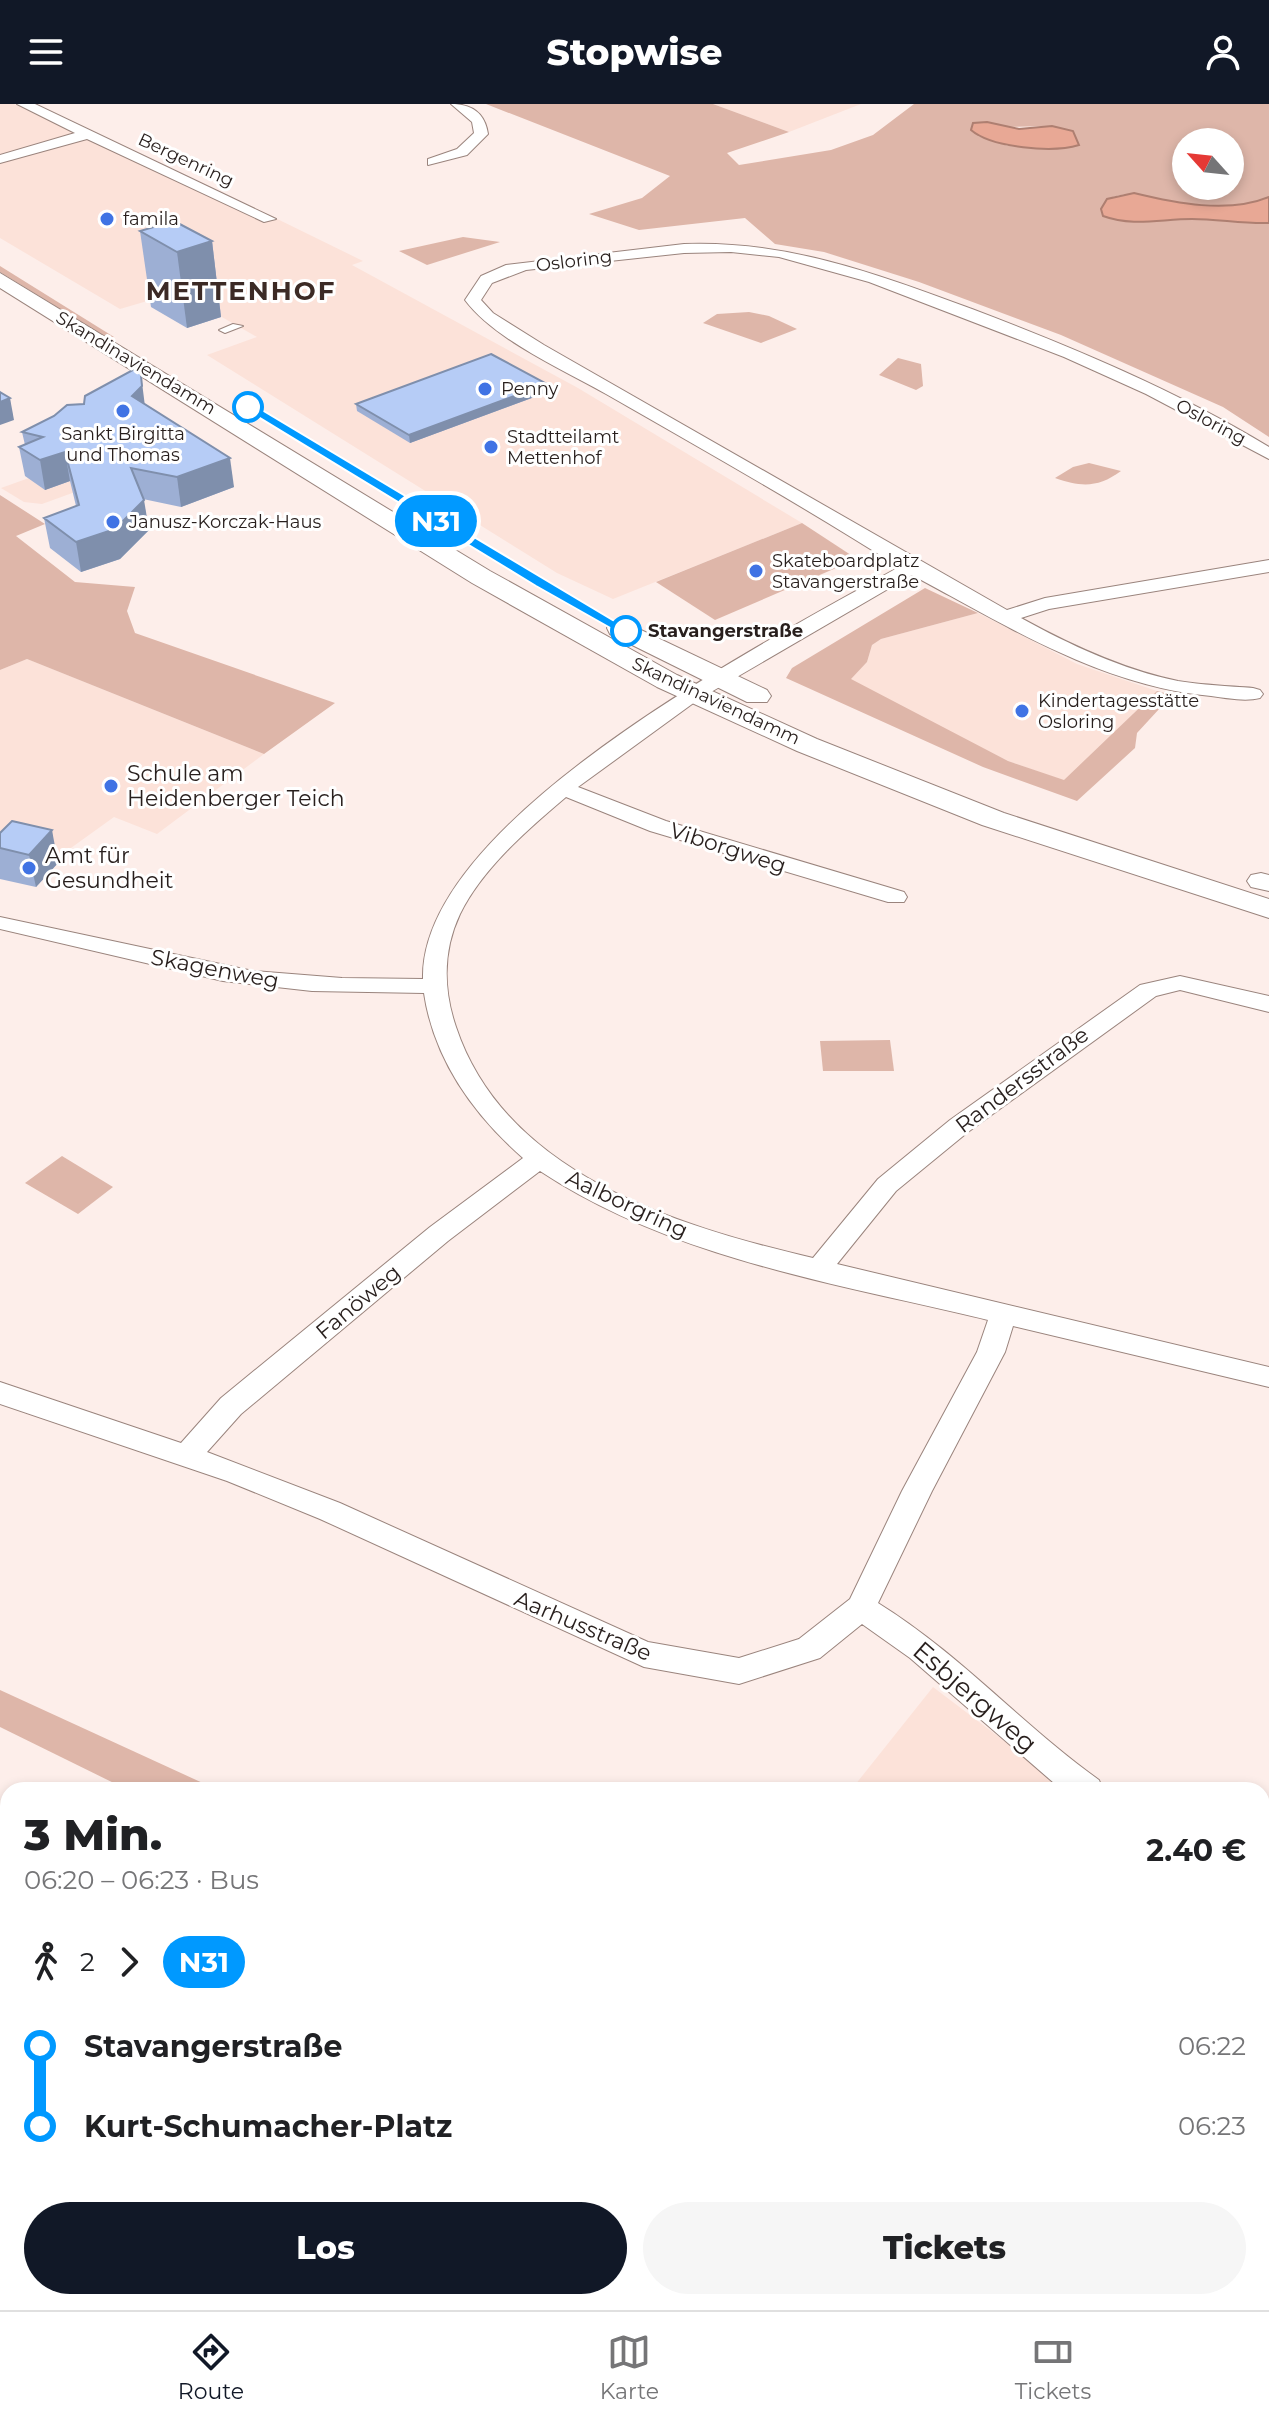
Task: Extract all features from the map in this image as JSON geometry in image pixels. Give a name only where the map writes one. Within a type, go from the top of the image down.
[{"type":"main road","name":"Skandinaviendamm","points":[[0,261],[540,584],[719,679],[827,728],[999,795],[1267,888]]},
{"type":"main road","name":"Skandinaviendamm","points":[[0,279],[481,577],[695,695],[899,783],[993,819],[1267,888]]},
{"type":"street","name":"Bergenring","points":[[24,104],[269,219]]},
{"type":"street","points":[[433,162],[469,148],[481,134],[479,120],[458,104]]},
{"type":"street","points":[[0,159],[88,134]]},
{"type":"street","name":"Osloring","points":[[1253,694],[1196,689],[1137,676],[1056,645],[912,567],[846,524],[487,316],[473,300],[475,289],[493,275],[513,269],[648,252],[732,248],[793,255],[884,282],[1007,328],[1210,419],[1269,454]]},
{"type":"street","points":[[1006,617],[1045,604],[1269,566]]},
{"type":"street","points":[[695,695],[912,567]]},
{"type":"street","name":"Aalborgring","points":[[695,695],[562,788],[503,844],[460,896],[444,925],[432,986],[439,1019],[471,1085],[499,1123],[539,1159],[583,1188],[657,1222],[750,1253],[1269,1377]]},
{"type":"street","name":"Viborgweg","points":[[562,788],[658,826],[896,897]]},
{"type":"street","name":"Skagenweg","points":[[2,923],[62,933],[193,968],[262,980],[320,986],[432,986]]},
{"type":"street","name":"Randersstraße","points":[[818,1270],[887,1185],[959,1126],[1148,990],[1180,983],[1222,990],[1269,1004]]},
{"type":"street","name":"Fanöweg","points":[[187,1455],[231,1406],[439,1234],[539,1159]]},
{"type":"street","name":"Aarhusstraße","points":[[0,1393],[187,1455],[330,1511],[644,1654],[685,1664],[739,1671],[809,1649],[861,1608],[917,1491],[991,1352],[1003,1315]]},
{"type":"street","name":"Esbjergweg","points":[[861,1608],[896,1627],[1076,1782]]},
{"type":"shaded area","points":[[0,104],[14,104],[248,215],[261,211],[363,261],[352,265],[578,388],[802,523],[613,599],[557,573],[207,355],[257,337],[178,292],[120,309],[0,238]]},
{"type":"shaded area","points":[[486,104],[713,104],[789,132],[727,153],[739,165],[831,150],[873,135],[914,104],[1269,104],[1269,197],[1246,204],[1206,206],[1124,195],[1108,199],[1101,209],[1103,216],[1125,221],[1192,219],[1269,223],[1269,437],[1223,407],[1061,335],[919,282],[824,252],[775,244],[745,218],[639,230],[589,214],[642,198],[670,176]],"holes":[[[1052,126],[1066,149],[1008,146],[978,136],[1005,127]]]},
{"type":"shaded area","points":[[713,104],[861,104],[789,132]]},
{"type":"shaded area","points":[[987,122],[1019,129],[1052,126],[1073,131],[1079,145],[1054,149],[1008,145],[971,130],[973,123]]},
{"type":"shaded area","points":[[1134,193],[1219,206],[1269,197],[1269,223],[1192,219],[1136,222],[1103,216],[1101,209],[1107,199]]},
{"type":"shaded area","points":[[463,237],[500,242],[427,265],[399,251]]},
{"type":"shaded area","points":[[0,266],[114,337],[107,338],[0,272]]},
{"type":"shaded area","points":[[749,312],[769,316],[797,329],[761,343],[703,323],[717,314]]},
{"type":"shaded area","points":[[898,358],[921,364],[923,386],[916,390],[879,375]]},
{"type":"shaded area","points":[[1089,463],[1121,471],[1105,481],[1089,484],[1055,478],[1073,467]]},
{"type":"shaded area","points":[[68,464],[97,484],[42,504],[24,502],[1,488]]},
{"type":"shaded area","points":[[0,495],[45,524],[16,536],[75,582],[135,587],[127,611],[135,633],[335,703],[264,754],[27,659],[0,670]]},
{"type":"shaded area","name":"Skateboardplatz Stavangerstraße","points":[[802,523],[857,559],[715,620],[656,582]]},
{"type":"shaded area","points":[[925,588],[978,613],[881,639],[872,645],[867,662],[851,679],[1008,761],[1064,780],[1157,691],[1172,695],[1137,733],[1135,748],[1077,801],[983,767],[786,678],[792,668]]},
{"type":"shaded area","name":"Kindertagesstätte Osloring","points":[[978,613],[1077,664],[1157,691],[1064,781],[1008,761],[853,684],[850,679],[867,662],[872,645],[881,639]]},
{"type":"shaded area","name":"Schule am Heidenberger Teich","points":[[27,659],[264,754],[157,834],[114,817],[57,858],[0,872],[0,670]]},
{"type":"shaded area","points":[[890,1040],[894,1071],[823,1071],[820,1041]]},
{"type":"shaded area","points":[[62,1156],[113,1187],[78,1214],[25,1183]]},
{"type":"shaded area","points":[[933,1687],[1058,1782],[857,1782]]},
{"type":"shaded area","points":[[0,1690],[201,1782],[112,1782],[0,1727]]},
{"type":"building","points":[[174,221],[212,241],[177,252],[140,231]]},
{"type":"building","points":[[491,354],[547,384],[409,435],[356,404]]},
{"type":"building","points":[[140,366],[142,386],[132,396],[230,458],[177,477],[131,468],[144,500],[115,529],[76,542],[44,518],[79,505],[65,452],[40,460],[19,447],[43,437],[22,432],[54,416],[67,405],[84,404],[85,396]]},
{"type":"building","points":[[0,392],[10,398],[0,402]]},
{"type":"building","points":[[12,821],[52,830],[29,855],[0,848],[0,833]]},
{"type":"bus line","name":"N31","points":[[248,407],[540,584],[626,631]]},
{"type":"place","name":"famila","points":[[107,219]]},
{"type":"place","name":"Penny","points":[[485,389]]},
{"type":"place","name":"Sankt Birgitta und Thomas","points":[[123,411]]},
{"type":"place","name":"Stadtteilamt Mettenhof","points":[[491,447]]},
{"type":"place","name":"Janusz-Korczak-Haus","points":[[113,522]]},
{"type":"place","name":"Skateboardplatz Stavangerstraße","points":[[756,571]]},
{"type":"place","name":"Stavangerstraße","points":[[626,631]]},
{"type":"place","name":"Kindertagesstätte Osloring","points":[[1022,711]]},
{"type":"place","name":"Schule am Heidenberger Teich","points":[[111,786]]},
{"type":"place","name":"Amt für Gesundheit","points":[[29,868]]},
{"type":"district","name":"METTENHOF","points":[[241,291]]}]
